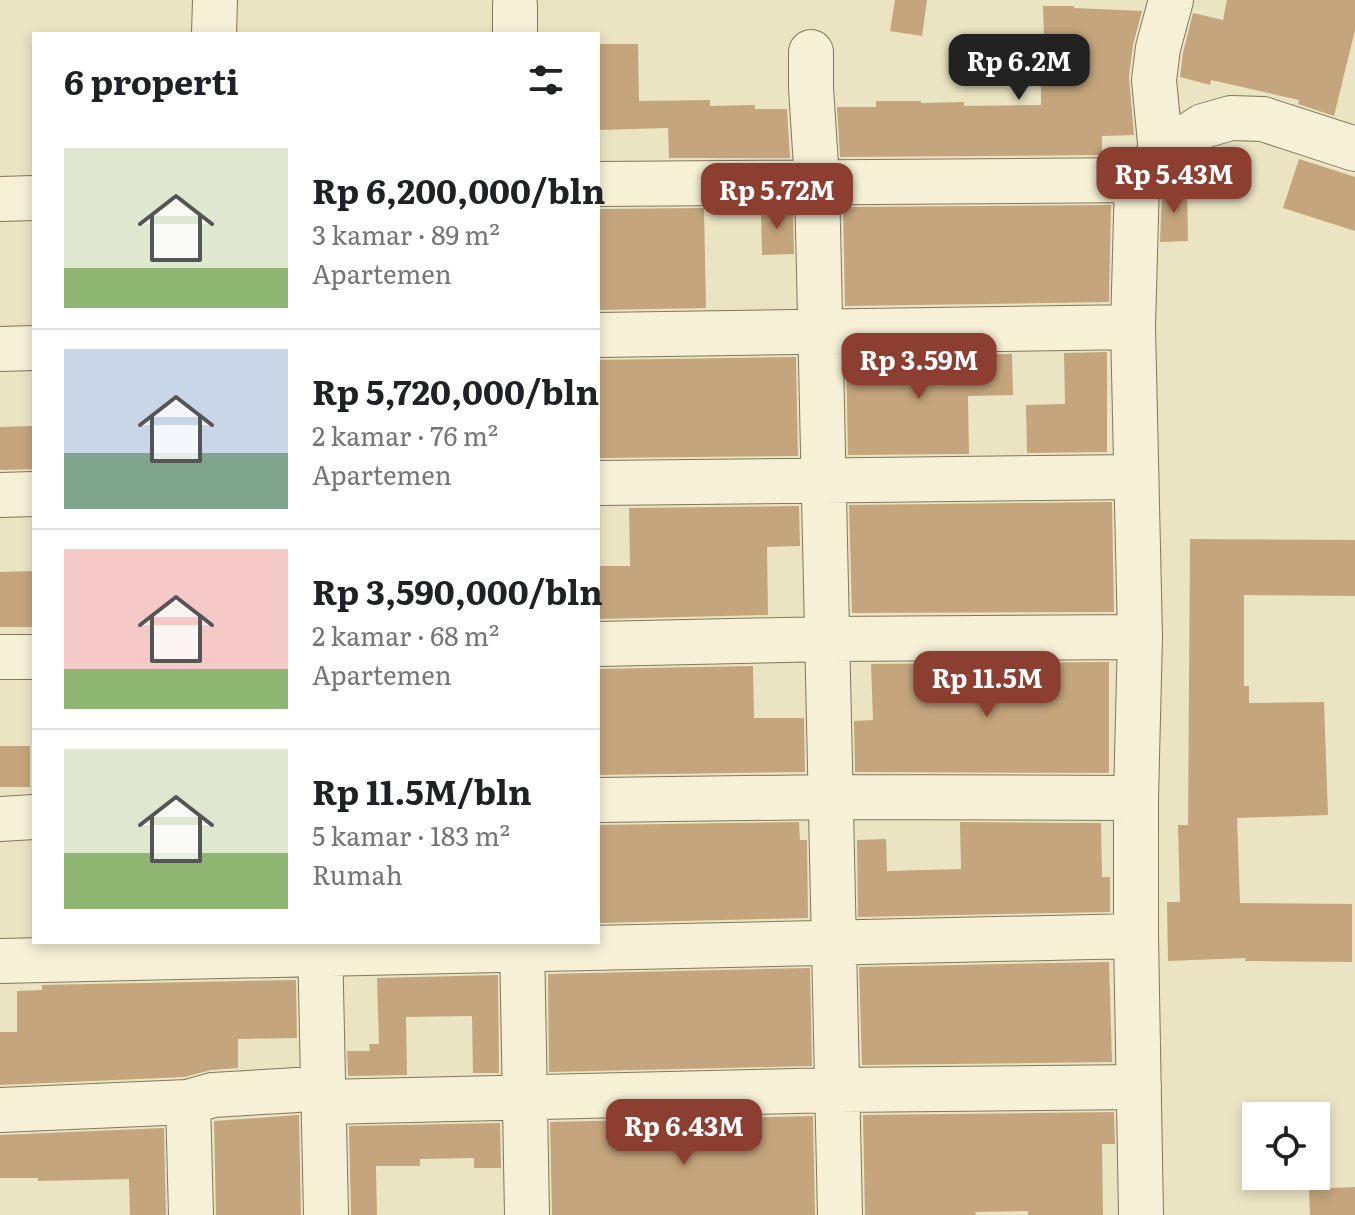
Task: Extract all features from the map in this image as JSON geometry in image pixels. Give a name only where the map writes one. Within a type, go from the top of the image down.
[{"type":"street","points":[[214,32],[215,0]]},
{"type":"street","points":[[1141,1215],[1136,936],[1140,637],[1133,327],[1154,80],[1164,1]]},
{"type":"street","points":[[811,52],[817,182],[840,1215]]},
{"type":"street","points":[[600,184],[817,182],[1149,167],[1203,126],[1231,118],[1263,119],[1355,149]]},
{"type":"street","points":[[0,199],[32,198]]},
{"type":"street","points":[[600,335],[1133,327]]},
{"type":"street","points":[[0,349],[32,348]]},
{"type":"street","points":[[600,483],[1136,477]]},
{"type":"street","points":[[0,495],[32,494]]},
{"type":"street","points":[[600,644],[1140,637]]},
{"type":"street","points":[[0,657],[32,657]]},
{"type":"street","points":[[600,800],[1136,798]]},
{"type":"street","points":[[0,819],[32,817]]},
{"type":"street","points":[[0,961],[320,948],[834,943],[1136,936]]},
{"type":"street","points":[[522,946],[527,1215]]},
{"type":"street","points":[[320,948],[310,1096],[326,1215]]},
{"type":"street","points":[[0,1110],[188,1102],[213,1095],[525,1097],[1139,1087]]},
{"type":"street","points":[[188,1102],[191,1215]]},
{"type":"building","points":[[895,0],[927,0],[922,36],[890,31]]},
{"type":"building","points":[[1227,0],[1355,0],[1355,30],[1334,116],[1298,104],[1299,100],[1211,80],[1210,85],[1180,77],[1193,13],[1223,20]]},
{"type":"building","points":[[1043,6],[1142,11],[1129,77],[1134,135],[1102,136],[1102,155],[840,157],[837,107],[876,107],[876,101],[964,102],[964,106],[1041,105]]},
{"type":"building","points":[[600,44],[638,44],[639,101],[710,100],[710,106],[755,105],[755,109],[787,109],[790,158],[669,158],[668,128],[600,130]]},
{"type":"building","points":[[1299,159],[1355,177],[1355,231],[1283,208]]},
{"type":"building","points":[[1187,186],[1188,241],[1160,242],[1162,190],[1165,187]]},
{"type":"building","points":[[1111,205],[1109,302],[845,306],[843,207]]},
{"type":"building","points":[[704,208],[706,308],[600,310],[600,209]]},
{"type":"building","points":[[761,208],[793,208],[794,254],[762,255]]},
{"type":"building","points":[[1107,352],[1107,452],[1027,453],[1026,405],[1065,404],[1064,353]]},
{"type":"building","points":[[1012,354],[1013,395],[968,396],[969,454],[848,455],[846,356]]},
{"type":"building","points":[[796,357],[798,456],[600,458],[600,360]]},
{"type":"building","points":[[32,426],[32,469],[0,470],[0,427]]},
{"type":"building","points":[[1112,502],[1114,612],[852,613],[849,505]]},
{"type":"building","points":[[799,506],[800,546],[767,547],[768,615],[600,619],[600,566],[630,566],[629,508]]},
{"type":"building","points":[[1190,539],[1355,540],[1355,596],[1244,595],[1244,686],[1249,686],[1249,703],[1324,702],[1328,815],[1237,818],[1240,903],[1352,904],[1352,962],[1245,961],[1246,958],[1168,961],[1167,902],[1180,902],[1178,825],[1188,825]]},
{"type":"building","points":[[32,571],[32,627],[0,627],[0,572]]},
{"type":"building","points":[[1109,662],[1109,773],[855,772],[854,721],[873,720],[871,664]]},
{"type":"building","points":[[753,666],[754,718],[804,718],[805,772],[600,775],[600,669]]},
{"type":"building","points":[[0,746],[30,746],[30,787],[0,787]]},
{"type":"building","points":[[799,822],[800,840],[807,840],[808,918],[600,923],[600,825]]},
{"type":"building","points":[[960,822],[1101,823],[1102,877],[1110,877],[1110,912],[858,917],[857,840],[886,839],[887,871],[961,869]]},
{"type":"building","points":[[1109,962],[1112,1062],[862,1065],[859,967]]},
{"type":"building","points":[[810,968],[812,1066],[549,1072],[548,974]]},
{"type":"building","points":[[498,975],[499,1073],[473,1073],[472,1016],[406,1017],[407,1075],[348,1076],[347,1051],[370,1051],[369,1044],[379,1044],[377,978]]},
{"type":"building","points":[[296,980],[297,1038],[238,1039],[238,1068],[211,1070],[184,1077],[0,1085],[0,1032],[17,1032],[17,991],[42,990],[42,985]]},
{"type":"building","points":[[1114,1112],[1115,1144],[1102,1144],[1103,1215],[1028,1215],[1028,1211],[975,1212],[976,1215],[865,1215],[863,1115]]},
{"type":"building","points":[[299,1115],[301,1215],[216,1215],[214,1121]]},
{"type":"building","points":[[813,1116],[815,1215],[552,1215],[550,1122]]},
{"type":"building","points":[[500,1123],[501,1168],[474,1168],[474,1158],[420,1159],[420,1166],[376,1166],[377,1215],[351,1215],[349,1126]]},
{"type":"building","points":[[164,1128],[166,1215],[130,1215],[129,1179],[38,1181],[38,1178],[0,1178],[0,1135]]},
{"type":"building","points":[[1355,1187],[1355,1215],[1310,1215],[1309,1190]]}]
